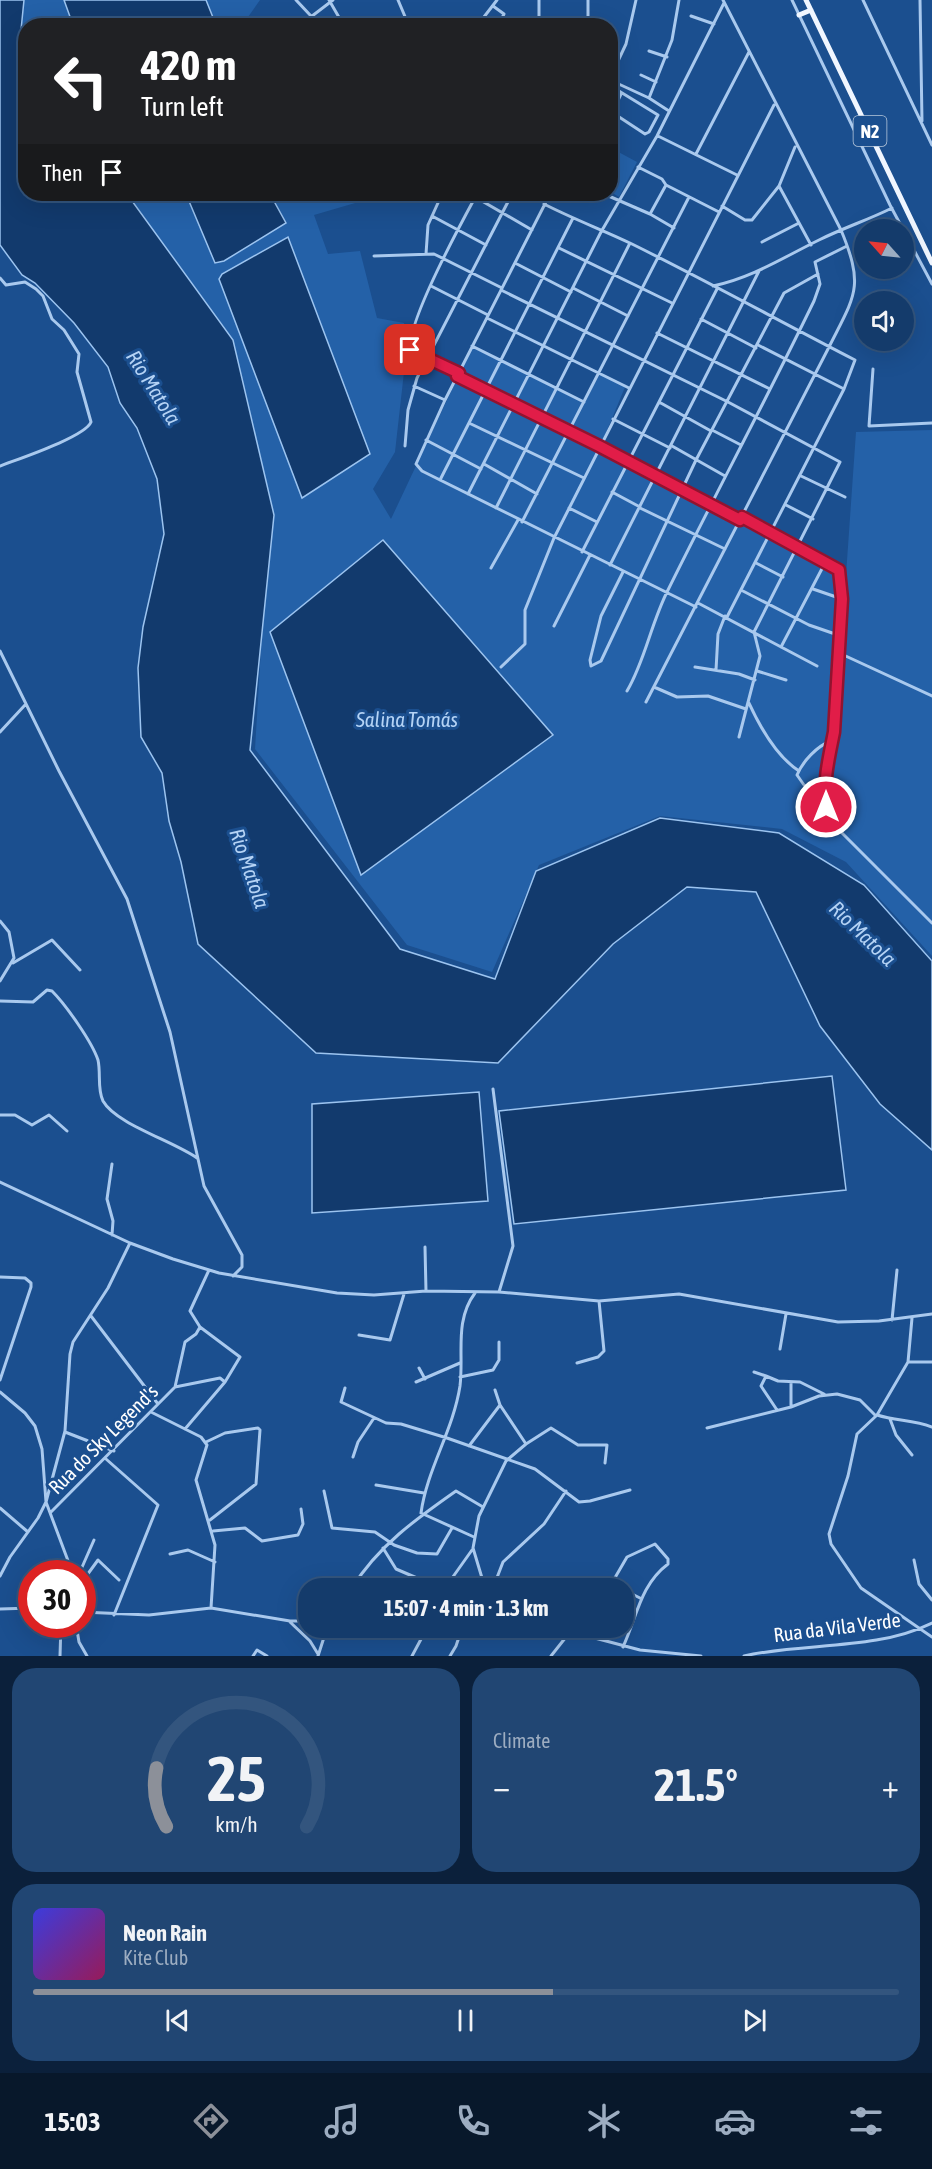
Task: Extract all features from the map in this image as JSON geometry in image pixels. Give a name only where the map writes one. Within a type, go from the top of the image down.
[{"type":"main road","name":"N2","points":[[806,0],[932,263]]},
{"type":"main road","points":[[799,15],[811,10]]},
{"type":"street","points":[[296,0],[311,17],[330,1],[340,18]]},
{"type":"street","points":[[398,0],[406,18]]},
{"type":"street","points":[[539,0],[540,18]]},
{"type":"street","points":[[588,0],[588,18]]},
{"type":"street","points":[[618,62],[626,44],[636,0]]},
{"type":"street","points":[[649,98],[667,57],[679,0]]},
{"type":"street","points":[[792,0],[892,208],[932,284]]},
{"type":"street","points":[[863,0],[932,145]]},
{"type":"street","points":[[920,0],[922,123]]},
{"type":"street","points":[[483,18],[495,2],[504,14],[502,18]]},
{"type":"street","points":[[468,494],[601,232],[657,136],[723,2]]},
{"type":"street","points":[[646,702],[786,432],[855,290],[856,271],[841,230],[723,2]]},
{"type":"street","points":[[692,16],[714,24]]},
{"type":"street","points":[[649,51],[667,57]]},
{"type":"street","points":[[696,154],[749,52]]},
{"type":"street","points":[[641,75],[656,82]]},
{"type":"street","points":[[618,83],[649,98],[669,111]]},
{"type":"street","points":[[618,91],[658,115],[649,132],[645,134],[618,117]]},
{"type":"street","points":[[618,99],[621,94]]},
{"type":"street","points":[[501,667],[519,652],[527,641],[525,610],[554,538],[774,104]]},
{"type":"street","points":[[657,136],[737,175]]},
{"type":"street","points":[[722,206],[745,220],[752,220],[779,186],[796,145]]},
{"type":"street","points":[[638,167],[662,179],[666,185],[719,212]]},
{"type":"street","points":[[650,214],[666,185]]},
{"type":"street","points":[[779,186],[811,245]]},
{"type":"street","points":[[522,522],[689,197]]},
{"type":"street","points":[[426,254],[428,225],[439,201]]},
{"type":"street","points":[[473,201],[416,316],[409,345],[412,351],[458,374],[486,392],[599,446],[710,505],[771,532],[825,561],[841,573],[842,599],[825,794],[826,812],[833,824],[932,923]]},
{"type":"street","points":[[484,201],[501,214],[532,230]]},
{"type":"street","points":[[405,446],[408,410],[414,386],[508,201]]},
{"type":"street","points":[[546,201],[445,400],[416,464],[422,471],[518,520],[666,594],[726,617],[818,666]]},
{"type":"street","points":[[619,201],[650,214],[674,228]]},
{"type":"street","points":[[544,204],[601,232],[630,243],[800,331],[828,349],[855,360],[844,389],[718,634],[716,670]]},
{"type":"street","points":[[711,286],[733,282],[759,271],[841,230],[892,208]]},
{"type":"street","points":[[432,216],[486,245]]},
{"type":"street","points":[[440,480],[573,219]]},
{"type":"street","points":[[762,242],[799,223]]},
{"type":"street","points":[[496,507],[630,243]]},
{"type":"street","points":[[627,691],[640,670],[644,648],[666,594],[800,331],[819,288],[815,262],[847,246]]},
{"type":"street","points":[[559,248],[672,303]]},
{"type":"street","points":[[374,256],[426,254],[445,258],[530,305],[701,388],[840,462],[754,632],[759,652],[757,672],[739,738]]},
{"type":"street","points":[[515,263],[628,316]]},
{"type":"street","points":[[610,566],[759,271]]},
{"type":"street","points":[[623,572],[601,616],[590,660],[591,666],[602,661],[696,460],[786,291],[818,274]]},
{"type":"street","points":[[0,278],[6,285],[25,282],[36,288],[43,296],[52,320],[64,330],[79,354],[77,372],[91,423],[88,428],[73,436],[0,466]]},
{"type":"street","points":[[431,286],[516,332],[629,387]]},
{"type":"street","points":[[582,552],[717,288]]},
{"type":"street","points":[[701,319],[844,389]]},
{"type":"street","points":[[657,333],[770,388]]},
{"type":"street","points":[[472,346],[584,402]]},
{"type":"street","points":[[873,369],[869,426],[932,423]]},
{"type":"street","points":[[414,386],[445,400]]},
{"type":"street","points":[[658,402],[741,445]]},
{"type":"street","points":[[613,419],[725,476]]},
{"type":"street","points":[[469,423],[584,478]]},
{"type":"street","points":[[426,440],[482,469]]},
{"type":"street","points":[[484,464],[537,494]]},
{"type":"street","points":[[800,476],[845,497]]},
{"type":"street","points":[[612,492],[725,549]]},
{"type":"street","points":[[786,505],[813,519]]},
{"type":"street","points":[[569,508],[597,522]]},
{"type":"street","points":[[491,568],[518,520]]},
{"type":"street","points":[[554,626],[590,555]]},
{"type":"street","points":[[782,647],[825,561]]},
{"type":"street","points":[[755,563],[783,577]]},
{"type":"street","points":[[813,589],[842,599]]},
{"type":"street","points":[[741,590],[796,619],[838,636]]},
{"type":"street","points":[[0,651],[127,898],[170,1032],[207,1194],[242,1255],[242,1267],[233,1276]]},
{"type":"street","points":[[837,652],[932,696]]},
{"type":"street","points":[[695,667],[755,680]]},
{"type":"street","points":[[757,672],[786,680]]},
{"type":"street","points":[[654,687],[677,697],[708,696],[746,709]]},
{"type":"street","points":[[749,703],[772,742],[787,762],[799,771]]},
{"type":"street","points":[[0,732],[26,704]]},
{"type":"street","points":[[825,794],[801,783],[797,777],[805,761],[821,745],[831,741]]},
{"type":"street","points":[[0,921],[9,933],[13,963]]},
{"type":"street","points":[[0,981],[13,963],[52,940],[80,970]]},
{"type":"street","points":[[0,1001],[33,1002],[47,990],[52,991],[96,1056],[101,1092],[106,1105],[118,1117],[177,1145],[198,1159]]},
{"type":"street","points":[[493,1089],[513,1246],[499,1292]]},
{"type":"street","points":[[0,1115],[15,1115],[32,1125],[49,1114],[68,1131]]},
{"type":"street","points":[[112,1164],[107,1198],[113,1221],[112,1235]]},
{"type":"street","points":[[0,1182],[130,1243],[210,1270],[233,1276],[337,1293],[499,1292],[599,1301],[679,1294],[838,1322],[892,1320],[932,1314]]},
{"type":"street","points":[[0,1576],[46,1502],[64,1431],[70,1354],[76,1334],[91,1316],[108,1288],[130,1243]]},
{"type":"street","points":[[426,1247],[426,1291]]},
{"type":"street","points":[[184,1429],[225,1382],[240,1355],[200,1327],[190,1311],[210,1270]]},
{"type":"street","points":[[892,1320],[897,1270]]},
{"type":"street","points":[[0,1277],[25,1278],[31,1283],[31,1287],[0,1380]]},
{"type":"street","points":[[465,1291],[470,1299]]},
{"type":"street","points":[[421,1513],[424,1493],[447,1438],[460,1377],[460,1333],[470,1299],[475,1293]]},
{"type":"street","points":[[360,1335],[390,1340],[404,1294]]},
{"type":"street","points":[[577,1363],[598,1357],[604,1351],[599,1301]]},
{"type":"street","points":[[780,1349],[786,1314]]},
{"type":"street","points":[[91,1316],[158,1404]]},
{"type":"street","points":[[912,1317],[908,1362],[877,1416],[857,1434],[848,1476],[830,1524],[831,1544],[861,1588],[932,1637]]},
{"type":"street","points":[[200,1327],[184,1345],[175,1387],[220,1378],[225,1382]]},
{"type":"street","points":[[460,1377],[493,1370],[499,1360],[499,1342]]},
{"type":"street","points":[[908,1362],[932,1362]]},
{"type":"street","points":[[416,1383],[460,1364]]},
{"type":"street","points":[[419,1368],[425,1379]]},
{"type":"street","points":[[754,1372],[778,1382],[800,1382],[825,1395],[852,1397],[860,1400],[877,1416],[890,1419],[911,1419],[932,1427]]},
{"type":"street","points":[[766,1376],[761,1386],[777,1410]]},
{"type":"street","points":[[791,1382],[791,1407]]},
{"type":"street","name":"Rua do Sky Legend's","points":[[51,1512],[175,1387]]},
{"type":"street","points":[[345,1388],[342,1403],[374,1418],[447,1438],[542,1472],[584,1502],[630,1490]]},
{"type":"street","points":[[495,1390],[500,1405],[526,1444]]},
{"type":"street","points":[[0,1392],[25,1413],[35,1426],[42,1449],[46,1502],[68,1560]]},
{"type":"street","points":[[707,1428],[791,1407],[825,1395]]},
{"type":"street","points":[[469,1447],[500,1405]]},
{"type":"street","points":[[151,1412],[206,1442]]},
{"type":"street","points":[[353,1457],[358,1442],[374,1418]]},
{"type":"street","points":[[890,1419],[896,1435],[912,1455]]},
{"type":"street","points":[[206,1442],[225,1434],[258,1428],[260,1430],[256,1484],[209,1521]]},
{"type":"street","points":[[482,1578],[473,1548],[474,1538],[483,1507],[506,1461],[526,1444],[551,1428],[579,1444],[607,1445],[605,1463]]},
{"type":"street","points":[[64,1431],[114,1451]]},
{"type":"street","points":[[206,1442],[207,1450],[196,1480],[213,1531],[215,1562],[211,1608]]},
{"type":"street","points":[[106,1459],[158,1505],[114,1615]]},
{"type":"street","points":[[376,1485],[424,1493]]},
{"type":"street","points":[[324,1491],[332,1528],[375,1532],[394,1545],[422,1554],[437,1554],[452,1528]]},
{"type":"street","points":[[360,1578],[389,1542],[421,1513],[456,1491],[483,1507]]},
{"type":"street","points":[[496,1578],[502,1562],[544,1524],[566,1491]]},
{"type":"street","points":[[0,1508],[28,1532]]},
{"type":"street","points":[[213,1531],[248,1528],[262,1541],[298,1535],[303,1524],[301,1509]]},
{"type":"street","points":[[421,1513],[474,1538]]},
{"type":"street","points":[[85,1560],[94,1540]]},
{"type":"street","points":[[615,1578],[627,1557],[657,1544],[669,1562],[657,1571],[640,1598],[623,1647]]},
{"type":"street","points":[[385,1547],[394,1545]]},
{"type":"street","points":[[385,1547],[396,1569],[417,1578]]},
{"type":"street","points":[[452,1578],[473,1548]]},
{"type":"street","points":[[170,1554],[188,1550],[215,1562]]},
{"type":"street","points":[[96,1563],[98,1560],[119,1580]]},
{"type":"street","points":[[914,1560],[919,1584],[932,1600]]},
{"type":"street","points":[[634,1595],[640,1598]]},
{"type":"street","points":[[0,1609],[18,1608]]},
{"type":"street","points":[[96,1613],[148,1615],[211,1608],[298,1621]]},
{"type":"street","points":[[290,1621],[310,1641],[318,1655]]},
{"type":"street","name":"Rua da Vila Verde","points":[[744,1656],[775,1649],[891,1638],[932,1623]]},
{"type":"street","points":[[60,1656],[61,1638]]},
{"type":"street","points":[[78,1638],[87,1656]]},
{"type":"street","points":[[318,1655],[324,1638]]},
{"type":"street","points":[[412,1656],[422,1638]]},
{"type":"street","points":[[450,1656],[460,1638]]},
{"type":"street","points":[[551,1656],[565,1638]]},
{"type":"street","points":[[592,1638],[623,1647],[701,1656]]},
{"type":"street","points":[[253,1656],[257,1650],[267,1656]]},
{"type":"shaded area","points":[[24,0],[260,0],[248,18],[22,18]]},
{"type":"shaded area","points":[[618,152],[637,162],[618,196]]},
{"type":"shaded area","points":[[132,201],[362,201],[314,215],[328,254],[360,251],[377,318],[404,323],[404,372],[395,452],[373,489],[391,519],[472,347],[585,401],[600,374],[625,387],[599,450],[846,575],[856,432],[932,430],[932,956],[846,862],[782,829],[660,816],[539,865],[492,972],[407,945],[255,749],[262,632],[274,515],[233,340]]},
{"type":"water","name":"Rio Matola","points":[[0,0],[24,0],[22,18],[18,18],[18,201],[132,201],[233,340],[274,515],[250,750],[400,949],[495,979],[536,871],[660,818],[779,833],[864,885],[932,961],[932,1150],[880,1104],[820,1026],[756,892],[687,887],[613,944],[498,1063],[316,1053],[198,944],[181,862],[169,821],[162,773],[141,737],[138,668],[143,627],[164,534],[157,479],[137,428],[120,403],[108,367],[74,323],[35,283],[22,275],[0,245]]},
{"type":"water","points":[[64,0],[206,0],[213,18],[70,18]]},
{"type":"water","points":[[189,201],[274,201],[286,223],[224,261],[215,263]]},
{"type":"water","points":[[288,237],[370,454],[302,498],[219,279],[222,274]]},
{"type":"water","name":"Salina Tomás","points":[[383,540],[553,735],[361,875],[270,632]]},
{"type":"water","points":[[832,1076],[846,1190],[514,1224],[499,1111]]},
{"type":"water","points":[[479,1092],[488,1201],[312,1213],[312,1104]]},
{"type":"route","points":[[410,350],[459,373],[457,376],[486,392],[599,446],[740,520],[742,517],[839,570],[842,580],[842,599],[835,713],[832,721],[834,732],[829,749],[826,807]]}]
